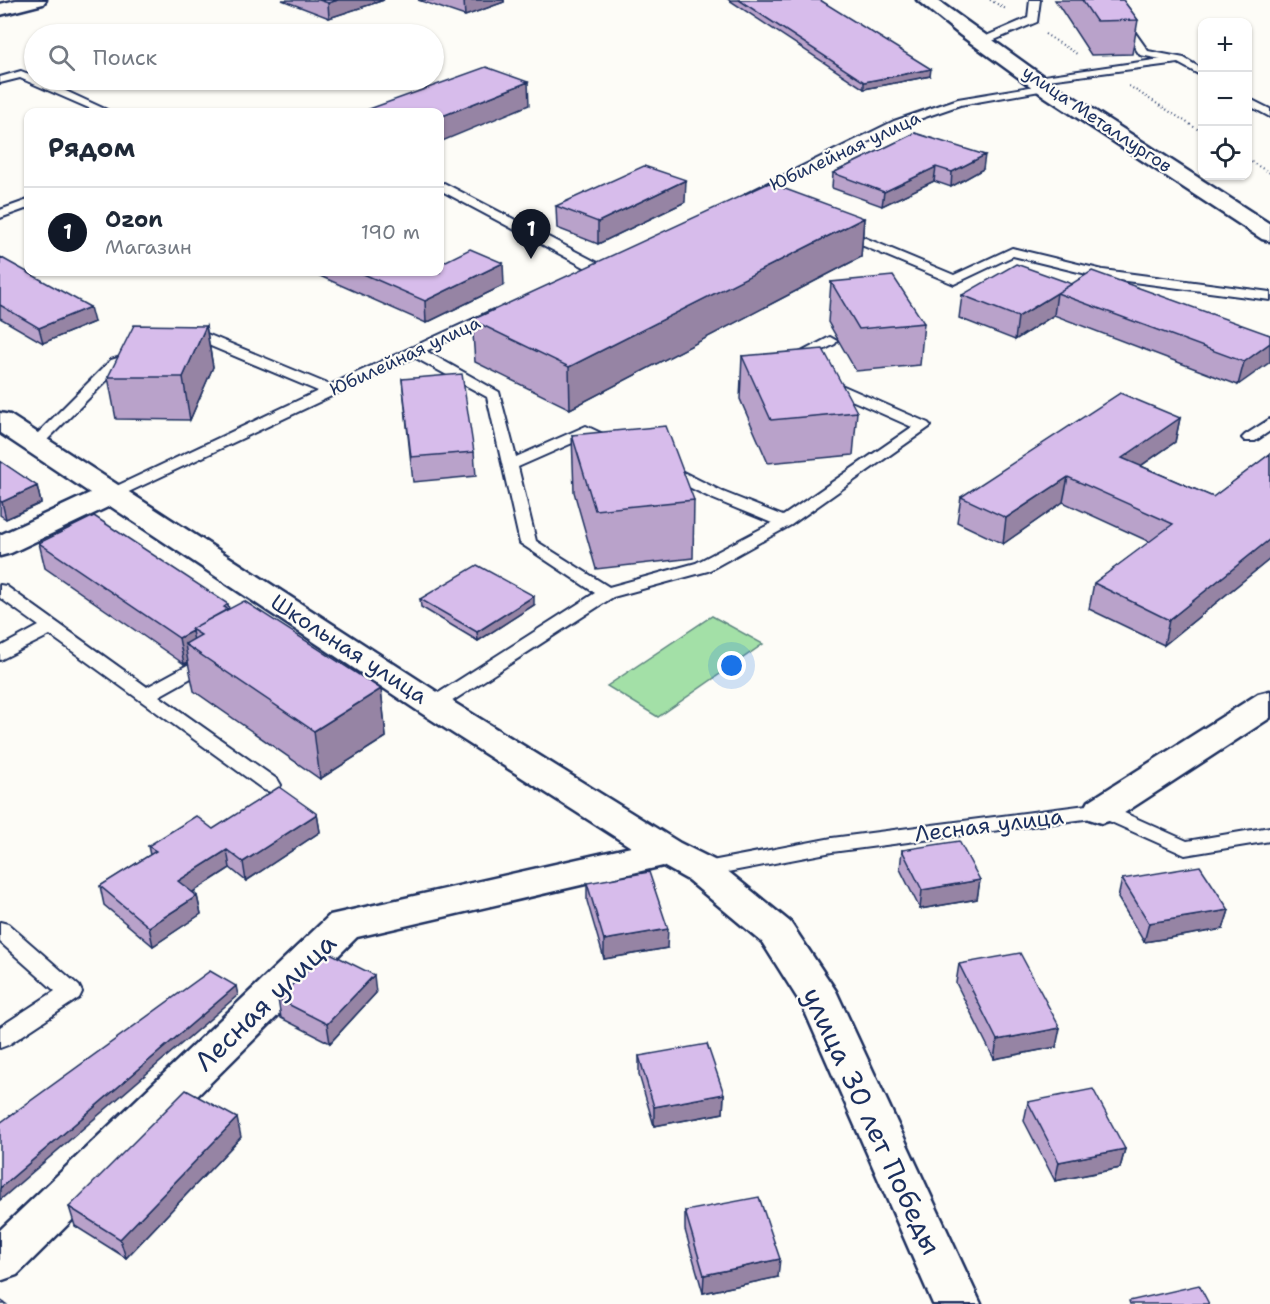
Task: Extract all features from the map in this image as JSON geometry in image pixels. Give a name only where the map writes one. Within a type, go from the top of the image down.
[{"type":"street","points":[[0,10],[37,0]]},
{"type":"street","name":"улица Металлургов","points":[[926,0],[1042,84],[1270,234]]},
{"type":"street","name":"Школьная улица","points":[[0,422],[112,494],[285,620],[433,705],[684,861]]},
{"type":"street","name":"Юбилейная улица","points":[[0,547],[112,494]]},
{"type":"street","points":[[1102,810],[1270,702]]},
{"type":"street","name":"Лесная улица","points":[[0,1260],[344,925],[513,885],[684,861]]},
{"type":"street","name":"улица 30 лет Победы","points":[[684,861],[776,932],[821,1002],[957,1304]]},
{"type":"lane","points":[[981,42],[1033,20],[1035,0]]},
{"type":"lane","points":[[1107,0],[1144,53],[1180,60],[1201,72]]},
{"type":"lane","name":"Юбилейная улица","points":[[773,203],[746,197],[898,123],[958,102],[1042,84],[1180,60]]},
{"type":"lane","points":[[0,80],[21,74],[24,75]]},
{"type":"lane","points":[[57,90],[97,108]]},
{"type":"lane","points":[[1252,103],[1270,114]]},
{"type":"lane","points":[[444,186],[593,266]]},
{"type":"lane","points":[[0,202],[14,210]]},
{"type":"lane","points":[[0,214],[24,206]]},
{"type":"lane","points":[[826,226],[954,280],[1012,252],[1103,274],[1270,296]]},
{"type":"lane","name":"Юбилейная улица","points":[[112,494],[509,306]]},
{"type":"lane","points":[[170,346],[202,336],[331,391]]},
{"type":"lane","points":[[433,705],[607,593],[702,567],[785,522],[923,426],[784,365],[830,341]]},
{"type":"lane","points":[[415,351],[494,395],[528,543],[607,593]]},
{"type":"lane","points":[[35,444],[116,363],[148,353]]},
{"type":"lane","points":[[1250,438],[1270,424]]},
{"type":"lane","points":[[510,465],[586,431],[626,451]]},
{"type":"lane","points":[[646,460],[717,495],[785,522]]},
{"type":"lane","points":[[0,590],[271,785]]},
{"type":"lane","points":[[0,654],[51,627]]},
{"type":"lane","points":[[146,695],[226,652]]},
{"type":"lane","points":[[1102,810],[1185,848],[1270,834]]},
{"type":"lane","name":"Лесная улица","points":[[684,861],[832,845],[1102,810]]},
{"type":"lane","points":[[0,930],[70,992],[0,1039]]},
{"type":"path","points":[[1252,162],[1270,174]]},
{"type":"green space","points":[[712,616],[763,644],[658,717],[607,686]]},
{"type":"building","points":[[319,0],[338,0],[328,3]]},
{"type":"building","points":[[739,0],[820,0],[931,69],[864,82]]},
{"type":"building","points":[[1082,0],[1123,0],[1138,20],[1096,21]]},
{"type":"building","points":[[486,67],[528,82],[444,115],[444,108],[372,108],[422,90],[444,90],[444,82]]},
{"type":"building","points":[[915,133],[985,155],[952,172],[936,167],[884,192],[833,173]]},
{"type":"building","points":[[644,166],[686,180],[598,222],[556,206]]},
{"type":"building","points":[[769,183],[864,218],[569,367],[472,320]]},
{"type":"building","points":[[470,249],[503,263],[425,301],[368,276],[444,276],[444,262]]},
{"type":"building","points":[[0,257],[24,270],[24,276],[34,276],[90,307],[39,328],[0,305]]},
{"type":"building","points":[[1016,264],[1072,284],[1018,317],[962,295]]},
{"type":"building","points":[[1092,271],[1270,335],[1270,343],[1244,362],[1057,293]]},
{"type":"building","points":[[893,276],[924,323],[859,329],[831,282]]},
{"type":"building","points":[[134,325],[206,326],[183,377],[108,377]]},
{"type":"building","points":[[823,349],[857,412],[771,420],[742,356]]},
{"type":"building","points":[[462,374],[474,452],[411,457],[402,379]]},
{"type":"building","points":[[1120,393],[1180,418],[1122,458],[1213,497],[1270,454],[1270,539],[1169,620],[1094,583],[1173,524],[1068,477],[1006,518],[961,497]]},
{"type":"building","points":[[666,426],[694,500],[595,510],[572,435]]},
{"type":"building","points":[[0,461],[37,486],[0,501]]},
{"type":"building","points":[[94,516],[228,604],[224,607],[228,609],[179,638],[39,543]]},
{"type":"building","points":[[477,565],[534,596],[477,632],[420,599]]},
{"type":"building","points":[[244,601],[381,689],[314,731],[185,644],[201,635],[191,629]]},
{"type":"building","points":[[279,787],[317,814],[243,862],[227,850],[178,881],[197,896],[149,927],[100,886],[156,851],[148,846],[196,816],[213,829]]},
{"type":"building","points":[[959,841],[980,880],[922,890],[902,850]]},
{"type":"building","points":[[1200,866],[1229,910],[1149,923],[1122,879]]},
{"type":"building","points":[[649,872],[668,929],[604,940],[587,883]]},
{"type":"building","points":[[326,951],[374,975],[327,1024],[278,999]]},
{"type":"building","points":[[1020,953],[1060,1028],[997,1040],[959,964]]},
{"type":"building","points":[[210,971],[236,986],[0,1188],[0,1123]]},
{"type":"building","points":[[707,1044],[724,1094],[654,1107],[639,1056]]},
{"type":"building","points":[[1093,1089],[1125,1149],[1059,1162],[1028,1102]]},
{"type":"building","points":[[186,1090],[237,1118],[120,1239],[69,1207]]},
{"type":"building","points":[[759,1197],[780,1259],[704,1275],[685,1211]]},
{"type":"building","points":[[1199,1285],[1209,1304],[1130,1304],[1129,1301]]},
{"type":"place","name":"Ozon","points":[[531,259]]}]
